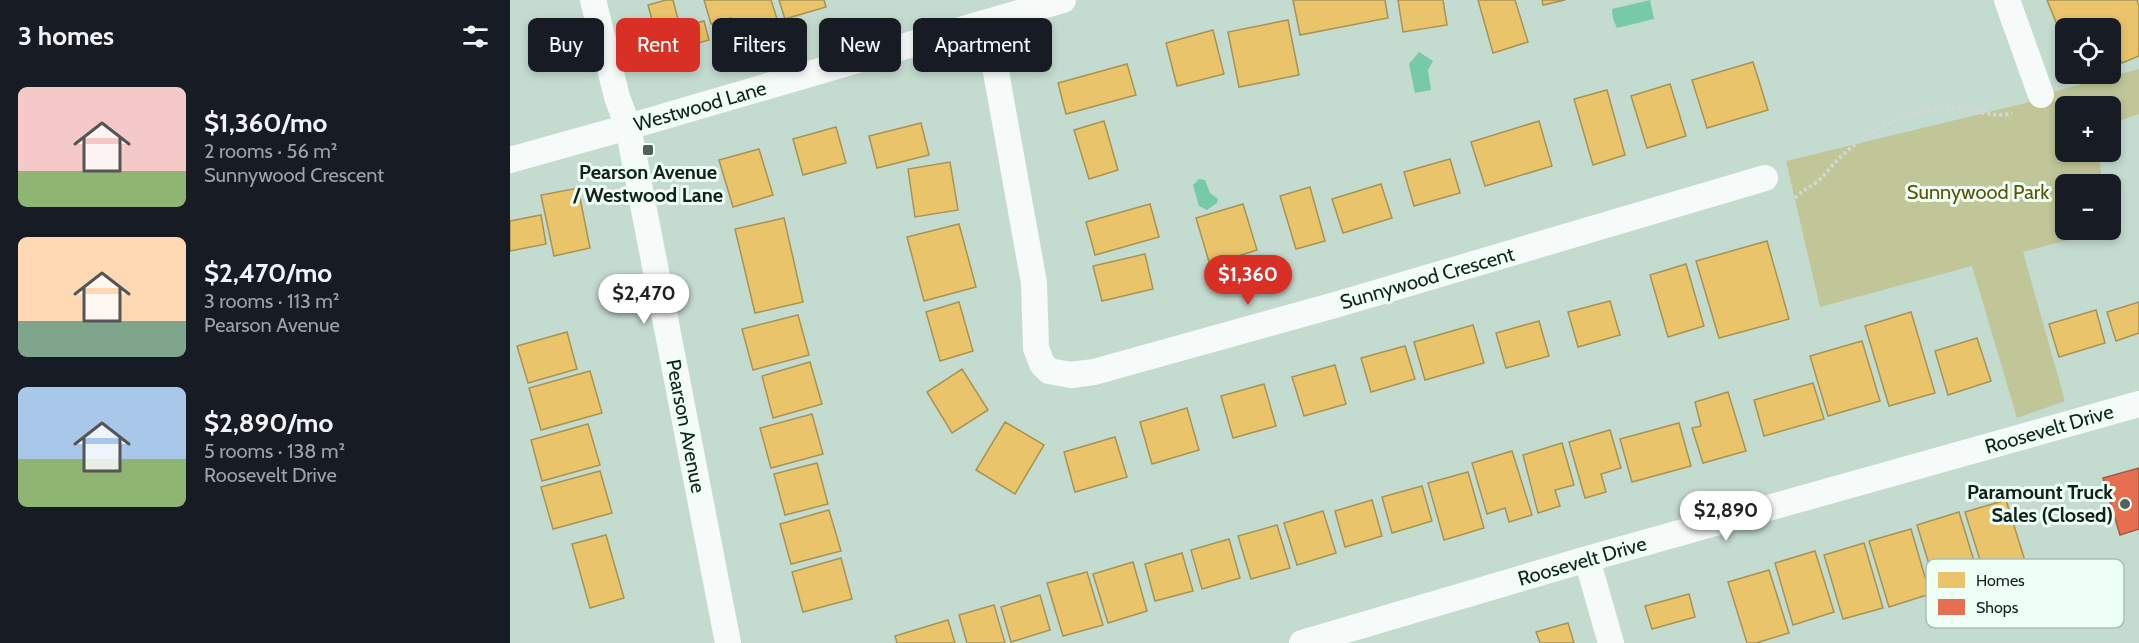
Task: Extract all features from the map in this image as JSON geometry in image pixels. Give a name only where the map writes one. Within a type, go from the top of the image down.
[{"type":"street","name":"Pearson Avenue","points":[[593,0],[617,97],[628,127],[728,643]]},
{"type":"street","name":"Westwood Lane","points":[[1001,18],[1063,0]]},
{"type":"street","points":[[2007,0],[2041,95]]},
{"type":"street","name":"Westwood Lane","points":[[510,160],[913,44]]},
{"type":"street","name":"Sunnywood Crescent","points":[[996,72],[1034,283],[1036,348],[1042,364],[1048,371],[1071,375],[1094,372],[1335,305],[1765,178]]},
{"type":"street","name":"Roosevelt Drive","points":[[1302,643],[1587,559],[2139,404]]},
{"type":"street","points":[[1587,559],[1611,643]]},
{"type":"path","points":[[1795,198],[1802,190],[1816,183],[1856,144],[1872,132],[1899,118],[1953,108],[1977,110],[2001,117],[2012,113]]},
{"type":"green space","name":"Sunnywood Park","points":[[2139,69],[2139,114],[2121,120],[2121,96],[2055,96],[2055,162],[2100,162],[2101,174],[2055,174],[2055,240],[2068,240],[2023,252],[2065,401],[2017,418],[1972,266],[1820,307],[1786,161],[2026,103],[2041,95],[2082,84],[2121,84],[2121,74]]},
{"type":"shaded area","points":[[1650,0],[1654,19],[1617,28],[1612,9]]},
{"type":"shaded area","points":[[1419,52],[1433,61],[1428,70],[1431,90],[1415,93],[1409,64]]},
{"type":"shaded area","points":[[1199,179],[1205,180],[1210,193],[1218,199],[1217,203],[1207,210],[1199,206],[1193,185]]},
{"type":"building: Homes","points":[[673,0],[678,18],[652,18],[648,5]]},
{"type":"building: Homes","points":[[704,0],[771,0],[777,18],[712,18],[711,24]]},
{"type":"building: Homes","points":[[779,0],[824,0],[826,7],[785,18]]},
{"type":"building: Homes","points":[[1293,0],[1385,0],[1388,18],[1300,35]]},
{"type":"building: Homes","points":[[1398,0],[1443,0],[1447,25],[1403,32]]},
{"type":"building: Homes","points":[[1478,0],[1515,0],[1528,42],[1493,53]]},
{"type":"building: Homes","points":[[1542,0],[1565,0],[1543,5]]},
{"type":"building: Homes","points":[[2047,0],[2137,0],[2139,56],[2122,63],[2121,61],[2121,18],[2055,20]]},
{"type":"building: Homes","points":[[1288,20],[1299,75],[1239,87],[1228,32]]},
{"type":"building: Homes","points":[[704,21],[709,40],[700,42],[700,22]]},
{"type":"building: Homes","points":[[1213,30],[1224,74],[1177,86],[1166,43]]},
{"type":"building: Homes","points":[[1753,62],[1768,110],[1707,128],[1692,80]]},
{"type":"building: Homes","points":[[1127,64],[1136,95],[1066,114],[1058,83]]},
{"type":"building: Homes","points":[[1670,84],[1686,136],[1647,148],[1631,96]]},
{"type":"building: Homes","points":[[1607,90],[1625,155],[1593,165],[1574,99]]},
{"type":"building: Homes","points":[[1104,121],[1118,170],[1089,179],[1074,130]]},
{"type":"building: Homes","points":[[1539,121],[1552,166],[1485,186],[1471,142]]},
{"type":"building: Homes","points":[[921,123],[929,155],[877,168],[869,136]]},
{"type":"building: Homes","points":[[836,127],[846,163],[803,175],[793,139]]},
{"type":"building: Homes","points":[[759,149],[773,195],[733,207],[719,160]]},
{"type":"building: Homes","points":[[1450,159],[1460,193],[1414,206],[1404,172]]},
{"type":"building: Homes","points":[[950,162],[958,210],[915,217],[908,169]]},
{"type":"building: Homes","points":[[1381,184],[1392,218],[1343,233],[1332,199]]},
{"type":"building: Homes","points":[[1310,187],[1325,241],[1296,249],[1280,196]]},
{"type":"building: Homes","points":[[578,188],[590,248],[554,256],[541,195]]},
{"type":"building: Homes","points":[[1150,204],[1159,237],[1095,255],[1086,222]]},
{"type":"building: Homes","points":[[1243,204],[1257,250],[1210,265],[1196,218]]},
{"type":"building: Homes","points":[[541,215],[546,244],[510,251],[510,221]]},
{"type":"building: Homes","points":[[784,218],[803,302],[755,313],[735,229]]},
{"type":"building: Homes","points":[[959,224],[976,287],[924,301],[907,237]]},
{"type":"building: Homes","points":[[1767,241],[1789,319],[1719,338],[1696,261]]},
{"type":"building: Homes","points":[[1145,254],[1153,289],[1102,301],[1093,266]]},
{"type":"building: Homes","points":[[1686,264],[1704,326],[1668,337],[1650,275]]},
{"type":"building: Homes","points":[[1610,301],[1620,335],[1578,347],[1568,312]]},
{"type":"building: Homes","points":[[959,302],[973,351],[940,361],[926,312]]},
{"type":"building: Homes","points":[[2139,302],[2139,333],[2116,341],[2107,312]]},
{"type":"building: Homes","points":[[2096,310],[2105,343],[2059,357],[2049,324]]},
{"type":"building: Homes","points":[[1911,312],[1935,393],[1889,406],[1865,326]]},
{"type":"building: Homes","points":[[798,315],[809,355],[753,370],[742,329]]},
{"type":"building: Homes","points":[[1539,321],[1549,356],[1506,368],[1496,333]]},
{"type":"building: Homes","points":[[1473,325],[1484,363],[1425,380],[1414,342]]},
{"type":"building: Homes","points":[[567,332],[577,369],[528,383],[517,346]]},
{"type":"building: Homes","points":[[1977,338],[1991,381],[1948,395],[1935,351]]},
{"type":"building: Homes","points":[[1862,341],[1880,401],[1828,416],[1810,356]]},
{"type":"building: Homes","points":[[1405,346],[1415,379],[1371,392],[1361,358]]},
{"type":"building: Homes","points":[[810,362],[822,404],[773,418],[762,376]]},
{"type":"building: Homes","points":[[1335,365],[1346,404],[1304,416],[1292,377]]},
{"type":"building: Homes","points":[[962,369],[988,410],[952,433],[927,392]]},
{"type":"building: Homes","points":[[590,371],[602,413],[541,430],[529,388]]},
{"type":"building: Homes","points":[[1813,383],[1824,419],[1764,436],[1754,400]]},
{"type":"building: Homes","points":[[1264,384],[1276,426],[1233,438],[1221,396]]},
{"type":"building: Homes","points":[[1728,392],[1746,451],[1703,463],[1692,428],[1701,426],[1695,402]]},
{"type":"building: Homes","points":[[1187,408],[1199,450],[1152,464],[1140,422]]},
{"type":"building: Homes","points":[[812,414],[823,454],[771,468],[760,428]]},
{"type":"building: Homes","points":[[1005,422],[1044,445],[1015,494],[976,470]]},
{"type":"building: Homes","points":[[1679,423],[1691,466],[1632,482],[1620,439]]},
{"type":"building: Homes","points":[[588,424],[600,465],[542,481],[531,440]]},
{"type":"building: Homes","points":[[1610,430],[1621,468],[1601,474],[1606,492],[1585,498],[1569,442]]},
{"type":"building: Homes","points":[[1115,437],[1127,477],[1075,492],[1064,452]]},
{"type":"building: Homes","points":[[1562,443],[1574,485],[1555,490],[1560,506],[1538,513],[1523,455]]},
{"type":"building: Homes","points":[[1512,451],[1532,515],[1509,522],[1505,508],[1487,514],[1472,463]]},
{"type":"building: Homes","points":[[817,463],[828,504],[785,515],[774,474]]},
{"type":"building: Homes","points":[[600,471],[612,513],[553,529],[541,487]]},
{"type":"building: Homes","points":[[1468,472],[1484,528],[1444,540],[1428,483]]},
{"type":"building: Homes","points":[[1422,486],[1432,521],[1392,533],[1382,497]]},
{"type":"building: Homes","points":[[1372,500],[1382,536],[1345,547],[1335,511]]},
{"type":"building: Homes","points":[[2006,500],[2024,559],[1980,559],[1965,512]]},
{"type":"building: Homes","points":[[829,510],[841,551],[791,564],[780,524]]},
{"type":"building: Homes","points":[[1323,511],[1336,553],[1297,565],[1284,523]]},
{"type":"building: Homes","points":[[1959,512],[1973,559],[1927,559],[1917,525]]},
{"type":"building: Homes","points":[[1277,525],[1290,568],[1251,579],[1238,536]]},
{"type":"building: Homes","points":[[1911,529],[1926,580],[1926,595],[1889,607],[1869,541]]},
{"type":"building: Homes","points":[[606,535],[624,598],[590,608],[572,544]]},
{"type":"building: Homes","points":[[1229,539],[1240,578],[1202,589],[1191,550]]},
{"type":"building: Homes","points":[[1864,543],[1883,608],[1843,619],[1824,555]]},
{"type":"building: Homes","points":[[1815,551],[1834,612],[1793,625],[1775,563]]},
{"type":"building: Homes","points":[[1182,553],[1193,591],[1155,601],[1145,564]]},
{"type":"building: Homes","points":[[841,558],[852,599],[803,612],[792,572]]},
{"type":"building: Homes","points":[[1133,562],[1147,611],[1108,623],[1093,574]]},
{"type":"building: Homes","points":[[1769,570],[1789,633],[1756,643],[1747,643],[1728,582]]},
{"type":"building: Homes","points":[[1087,572],[1103,625],[1063,636],[1047,583]]},
{"type":"building: Homes","points":[[1689,594],[1695,617],[1652,629],[1645,606]]},
{"type":"building: Homes","points":[[1040,595],[1050,630],[1011,642],[1001,607]]},
{"type":"building: Homes","points":[[994,605],[1005,643],[967,643],[959,615]]},
{"type":"building: Homes","points":[[948,620],[955,643],[897,643],[895,636]]},
{"type":"building: Homes","points":[[1568,623],[1574,643],[1540,643],[1536,632]]},
{"type":"building: Shops","name":"Paramount Truck Sales (Closed)","points":[[2139,468],[2139,529],[2120,535],[2103,478]]},
{"type":"place","name":"Pearson Avenue / Westwood Lane","points":[[648,150]]},
{"type":"place","name":"Paramount Truck Sales (Closed)","points":[[2125,504]]}]
